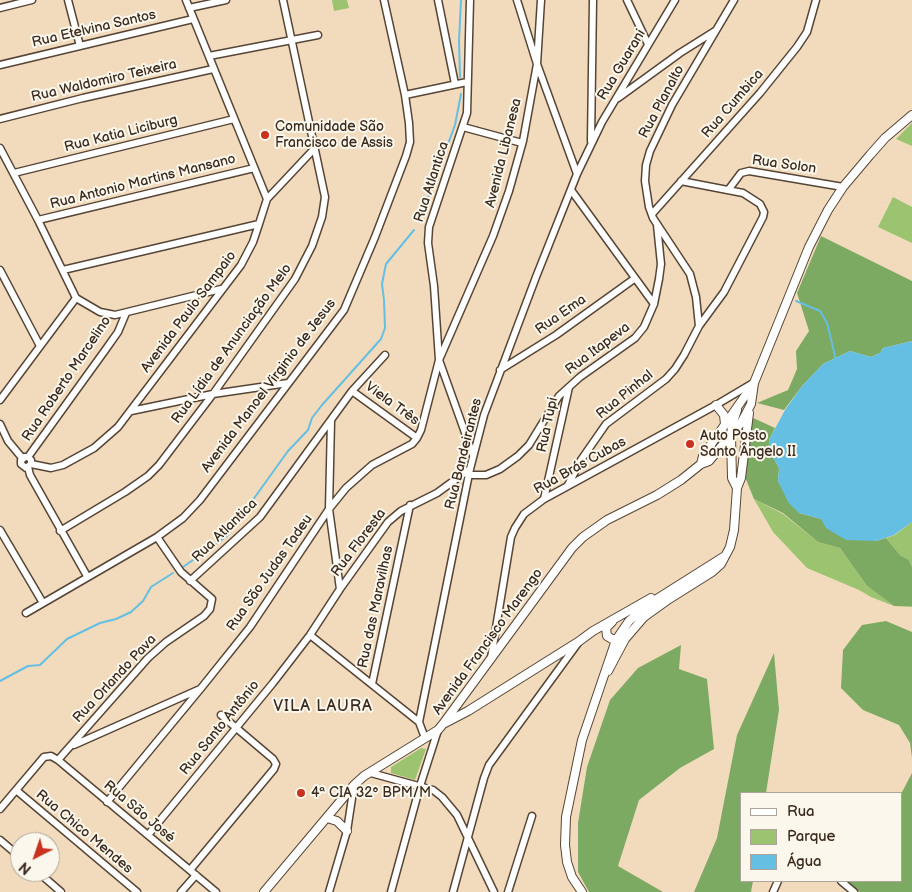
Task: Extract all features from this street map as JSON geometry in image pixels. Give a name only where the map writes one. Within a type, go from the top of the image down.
[{"type":"main road","name":"Avenida Francisco Marengo","points":[[264,892],[354,785],[441,727],[572,548],[583,536],[607,520],[657,495],[708,461],[742,423],[751,404],[754,383],[809,246],[823,218],[843,187],[885,138],[912,115]]},
{"type":"main road","name":"Avenida Francisco Marengo","points":[[701,464],[703,456],[754,383]]},
{"type":"main road","points":[[737,488],[732,478],[731,436],[742,398]]},
{"type":"main road","points":[[600,686],[626,639],[644,618],[669,599],[718,568],[725,556],[734,530],[737,488],[741,478],[751,404]]},
{"type":"main road","points":[[716,405],[724,415],[725,424]]},
{"type":"main road","points":[[720,448],[731,454]]},
{"type":"main road","points":[[582,892],[572,877],[567,862],[565,845],[566,817],[582,740],[616,640],[636,614],[666,592],[725,556]]},
{"type":"main road","points":[[441,727],[617,617],[648,599],[666,592]]},
{"type":"main road","points":[[617,617],[607,626],[606,633],[609,637],[616,640],[626,639]]},
{"type":"main road","points":[[585,637],[606,633]]},
{"type":"main road","points":[[327,818],[337,821],[347,831]]},
{"type":"street","points":[[0,8],[32,0]]},
{"type":"street","points":[[68,0],[80,46]]},
{"type":"street","points":[[186,0],[267,199],[316,148]]},
{"type":"street","points":[[189,8],[226,0]]},
{"type":"street","name":"Rua Lídia de Anunciação Melo","points":[[60,531],[125,492],[148,476],[159,465],[213,394],[295,279],[312,246],[325,206],[325,197],[283,0]]},
{"type":"street","name":"Avenida Manoel Virginio de Jesus","points":[[26,613],[157,537],[183,518],[200,500],[344,310],[375,237],[410,142],[405,94],[384,0]]},
{"type":"street","points":[[438,0],[455,84]]},
{"type":"street","name":"Rua Atlantica","points":[[470,0],[468,105],[463,127],[428,233],[428,243],[434,286],[439,360],[473,456]]},
{"type":"street","points":[[517,0],[537,64],[577,174]]},
{"type":"street","name":"Avenida Libanesa","points":[[439,360],[499,220],[509,191],[522,143],[537,64],[541,0]]},
{"type":"street","points":[[591,144],[593,0]]},
{"type":"street","points":[[627,0],[648,44]]},
{"type":"street","name":"Rua Guarani","points":[[591,144],[675,0]]},
{"type":"street","name":"Rua Planalto","points":[[654,304],[661,264],[657,222],[647,199],[646,165],[650,151],[672,105],[734,0]]},
{"type":"street","name":"Rua Cumbica","points":[[652,214],[760,93],[797,47],[807,32],[816,0]]},
{"type":"street","name":"Rua Etelvina Santos","points":[[0,65],[193,19]]},
{"type":"street","points":[[615,100],[680,53],[716,31]]},
{"type":"street","points":[[209,56],[318,35]]},
{"type":"street","name":"Rua Waldomiro Teixeira","points":[[0,120],[83,98],[214,69]]},
{"type":"street","points":[[405,94],[467,82]]},
{"type":"street","name":"Rua Katia Liciburg","points":[[14,173],[234,119]]},
{"type":"street","points":[[463,127],[522,143]]},
{"type":"street","name":"Rua Bandeirantes","points":[[419,722],[473,456],[484,415],[577,174],[591,144]]},
{"type":"street","points":[[0,148],[3,160],[14,173],[76,298],[92,308],[108,314],[126,313],[221,289]]},
{"type":"street","name":"Rua Antonio Martins Mansano","points":[[38,220],[254,168]]},
{"type":"street","name":"Rua Solon","points":[[729,189],[741,173],[750,171],[843,187]]},
{"type":"street","name":"Rua Pinhal","points":[[568,485],[581,460],[602,430],[616,416],[666,379],[684,355],[699,326],[724,292],[763,217],[763,208],[756,200],[744,193],[681,181]]},
{"type":"street","points":[[571,190],[654,304]]},
{"type":"street","name":"Avenida Paulo Sampaio","points":[[30,466],[51,468],[63,465],[94,448],[118,428],[246,256],[267,199]]},
{"type":"street","points":[[657,222],[690,274],[696,298],[699,326]]},
{"type":"street","points":[[63,270],[259,224]]},
{"type":"street","points":[[0,270],[40,346]]},
{"type":"street","name":"Rua Ema","points":[[500,370],[556,335],[634,279]]},
{"type":"street","points":[[0,400],[76,298]]},
{"type":"street","name":"Rua Itapeva","points":[[470,472],[486,475],[500,469],[525,449],[553,404],[569,386],[635,338],[648,321],[654,304]]},
{"type":"street","name":"Rua Roberto Marcelino","points":[[25,458],[118,332],[126,313]]},
{"type":"street","name":"Rua Atlantica","points":[[190,581],[260,516],[352,390],[385,355]]},
{"type":"street","points":[[417,438],[421,430],[439,360]]},
{"type":"street","points":[[131,411],[213,394],[288,383]]},
{"type":"street","name":"Rua Brás Cubas","points":[[490,659],[511,537],[524,514],[544,499],[568,485],[754,383]]},
{"type":"street","name":"Rua Tupi","points":[[544,499],[569,386]]},
{"type":"street","name":"Viela Três","points":[[352,390],[417,438]]},
{"type":"street","points":[[331,419],[329,509],[340,589]]},
{"type":"street","points":[[0,424],[8,441],[25,458],[21,462],[22,466],[30,466],[30,475],[87,576]]},
{"type":"street","name":"Rua São Judas Tadeu","points":[[107,802],[250,627],[329,509],[346,488],[356,477],[412,444],[417,438]]},
{"type":"street","name":"Rua Floresta","points":[[310,635],[388,522],[410,505],[437,492],[470,472]]},
{"type":"street","name":"Rua das Maravilhas","points":[[372,684],[410,505]]},
{"type":"street","points":[[0,530],[43,603]]},
{"type":"street","points":[[157,537],[171,560],[190,581]]},
{"type":"street","name":"Rua Orlando Pava","points":[[58,760],[148,658],[166,642],[208,612],[212,599],[190,581]]},
{"type":"street","points":[[310,635],[419,722],[425,738]]},
{"type":"street","name":"Rua Santo Antônio","points":[[148,835],[310,635]]},
{"type":"street","points":[[453,892],[489,765],[578,642]]},
{"type":"street","points":[[71,747],[202,688]]},
{"type":"street","points":[[180,892],[276,764],[274,759],[221,715]]},
{"type":"street","points":[[391,892],[420,786],[441,727]]},
{"type":"street","name":"Rua São José","points":[[16,790],[44,757],[51,756],[216,892]]},
{"type":"street","points":[[371,772],[433,790],[450,805],[457,815],[494,892]]},
{"type":"street","points":[[329,892],[347,831],[354,785]]},
{"type":"street","points":[[0,809],[16,790]]},
{"type":"street","name":"Rua Chico Mendes","points":[[16,790],[137,892]]},
{"type":"street","points":[[508,892],[532,816]]},
{"type":"street","points":[[0,840],[10,848]]},
{"type":"street","points":[[50,882],[61,892]]},
{"type":"street","points":[[842,882],[854,892]]},
{"type":"green space","points":[[332,0],[347,0],[349,8],[334,11]]},
{"type":"green space","points":[[912,123],[912,146],[896,139]]},
{"type":"green space","points":[[893,197],[912,207],[912,243],[878,227]]},
{"type":"green space","points":[[821,236],[912,281],[912,341],[883,348],[880,353],[871,357],[850,351],[823,364],[802,386],[784,410],[757,403],[788,390],[797,369],[796,351],[809,331],[797,293]]},
{"type":"green space","points":[[751,417],[775,428],[769,440],[769,450],[779,468],[778,481],[799,513],[821,519],[876,541],[886,538],[900,555],[909,560],[912,567],[912,606],[894,606],[867,586],[840,548],[818,542],[783,513],[754,499],[745,477]]},
{"type":"green space","points":[[754,499],[783,514],[818,542],[840,548],[867,586],[894,606],[807,568],[773,532]]},
{"type":"green space","points":[[912,522],[912,567],[909,560],[900,555],[886,538],[895,535]]},
{"type":"green space","points":[[886,621],[912,632],[912,758],[910,743],[899,725],[863,710],[841,688],[843,650],[862,625]]},
{"type":"green space","points":[[681,645],[679,669],[707,679],[714,749],[680,768],[639,800],[618,866],[663,892],[589,892],[578,872],[578,823],[587,767],[610,700],[638,668]]},
{"type":"green space","points":[[774,653],[779,710],[766,792],[740,792],[740,882],[753,882],[751,892],[694,892],[717,838],[737,735]]},
{"type":"green space","points":[[421,748],[426,749],[415,780],[391,773],[391,767]]},
{"type":"green space","points":[[912,773],[912,892],[860,892],[848,882],[902,882],[902,792]]},
{"type":"water","points":[[912,341],[912,522],[894,535],[876,541],[846,540],[826,528],[821,519],[799,513],[788,502],[778,481],[779,468],[769,450],[769,440],[785,410],[802,386],[823,364],[850,351],[871,357],[880,353],[883,348]]},
{"type":"waterway","points":[[460,77],[461,0]]},
{"type":"waterway","points":[[419,222],[455,125],[461,94]]},
{"type":"waterway","points":[[183,567],[227,536],[288,451],[308,430],[312,418],[322,405],[381,339],[385,328],[382,284],[386,264],[414,230]]},
{"type":"waterway","points":[[796,301],[820,311],[827,323],[836,360]]},
{"type":"waterway","points":[[0,681],[28,666],[40,665],[67,639],[100,623],[116,619],[131,612],[143,601],[151,587],[173,573]]},
{"type":"place","name":"Comunidade São Francisco de Assis","points":[[265,135]]},
{"type":"place","name":"Auto Posto Santo Ângelo II","points":[[690,444]]},
{"type":"place","name":"4ª CIA 32º BPM/M","points":[[301,793]]},
{"type":"district","name":"VILA LAURA","points":[[323,707]]}]
